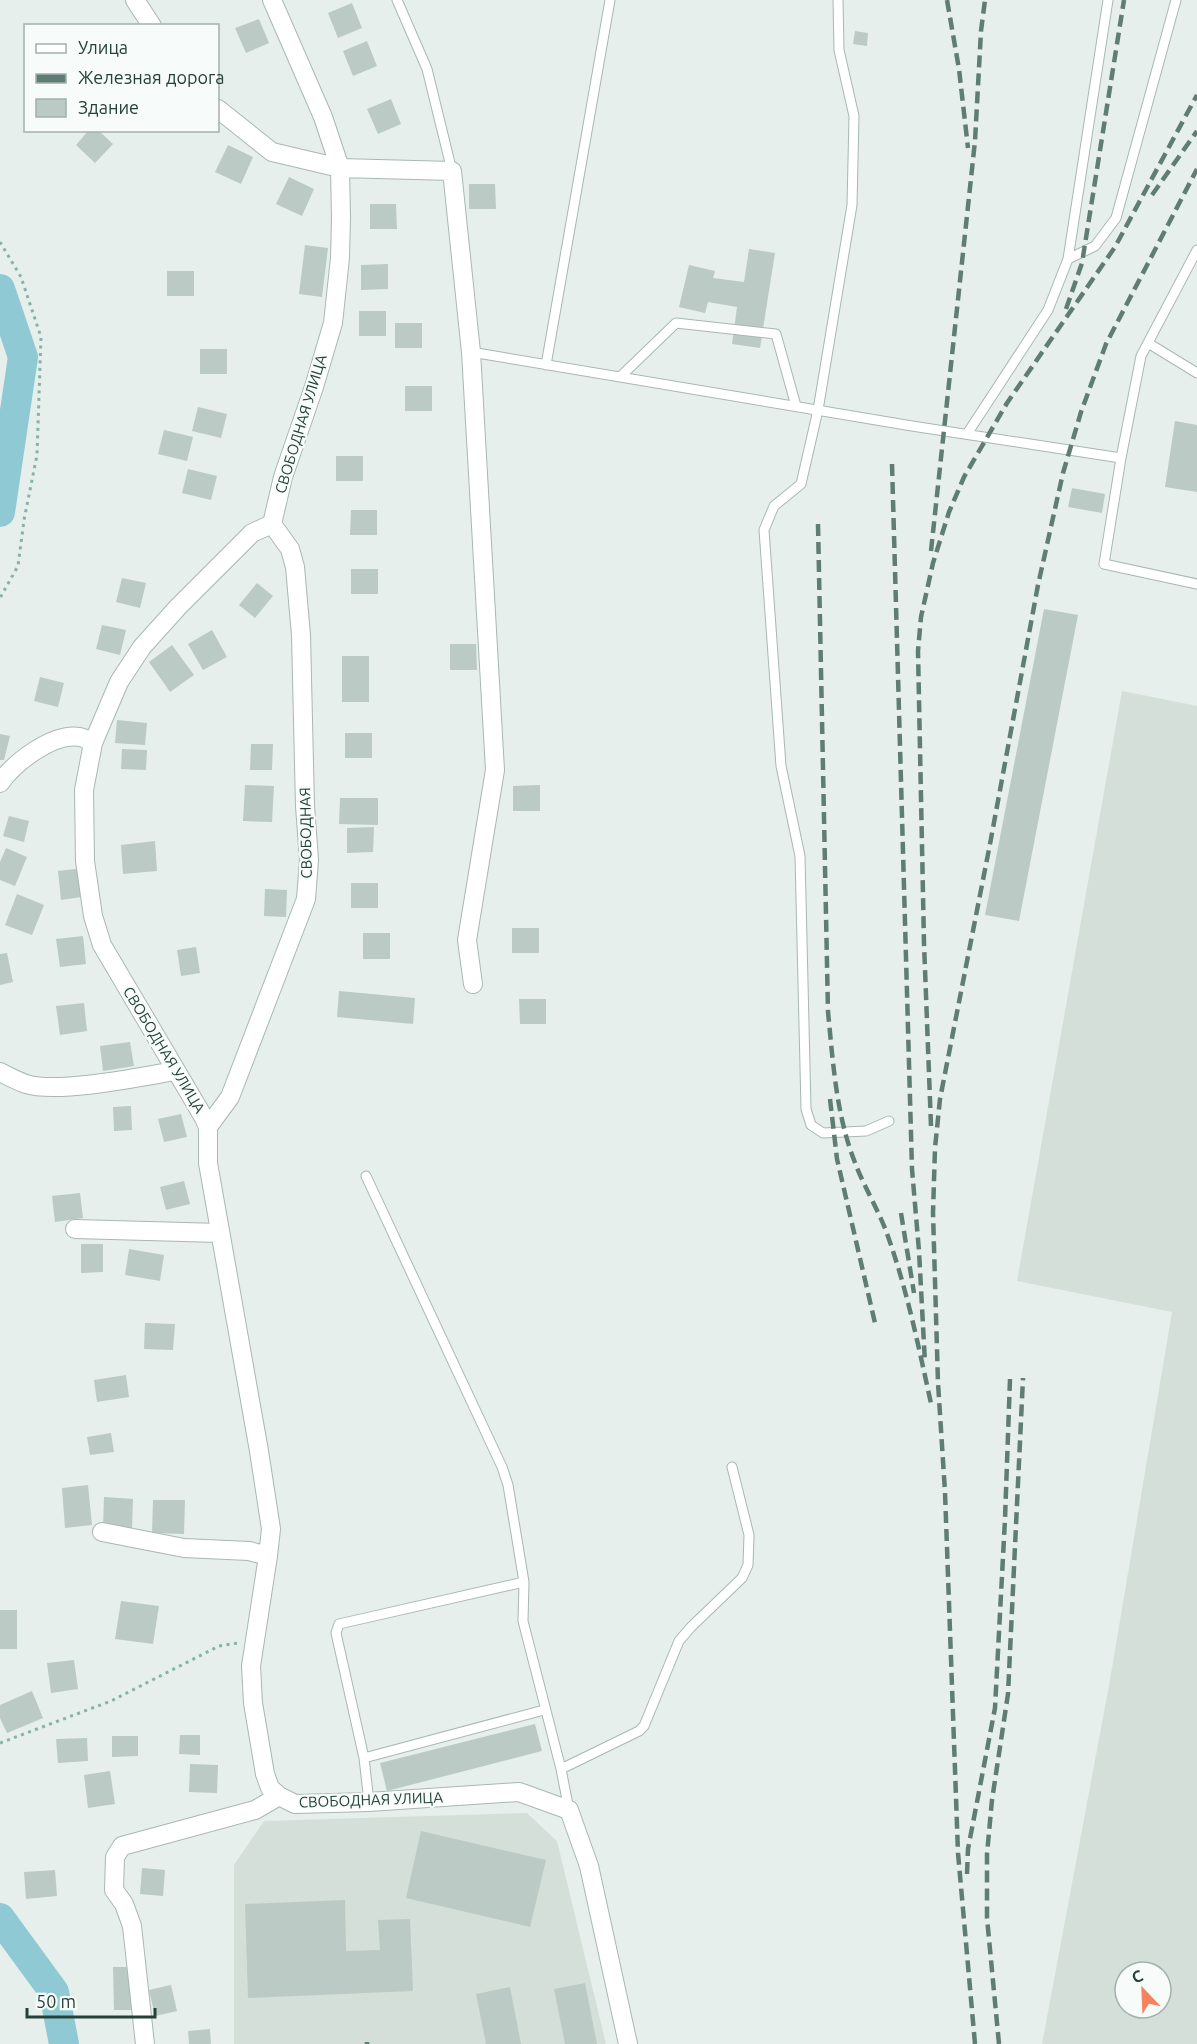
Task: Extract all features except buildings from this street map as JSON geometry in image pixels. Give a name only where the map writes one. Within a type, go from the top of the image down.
[{"type":"street","points":[[135,0],[151,24]]},
{"type":"street","name":"СВОБОДНАЯ УЛИЦА","points":[[272,0],[323,117],[340,168],[340,258],[333,323],[283,477],[272,524],[252,533],[178,607],[142,647],[119,682],[93,743],[84,790],[85,861],[93,916],[102,945],[208,1127],[208,1163],[260,1450],[271,1529],[251,1666],[253,1703],[265,1774],[270,1788],[279,1796],[295,1804],[369,1802],[519,1792],[569,1810]]},
{"type":"street","points":[[219,110],[272,153],[340,168],[452,171],[471,352],[495,770],[467,940],[473,984]]},
{"type":"street","name":"СВОБОДНАЯ","points":[[208,1127],[230,1097],[306,899],[309,860],[305,806],[301,635],[295,567],[291,549],[272,524]]},
{"type":"street","points":[[0,783],[8,773],[47,744],[72,737],[82,737],[93,743]]},
{"type":"street","points":[[0,1072],[26,1084],[43,1087],[106,1082],[175,1071]]},
{"type":"street","points":[[75,1229],[220,1233]]},
{"type":"street","points":[[102,1532],[184,1548],[249,1551],[268,1556]]},
{"type":"street","points":[[145,2044],[132,1926],[124,1904],[114,1890],[115,1857],[122,1846],[255,1810],[279,1796]]},
{"type":"street","points":[[569,1810],[588,1866],[628,2044]]},
{"type":"lane","points":[[397,0],[428,69],[452,171]]},
{"type":"lane","points":[[546,365],[610,0]]},
{"type":"lane","points":[[838,0],[839,50],[855,116],[852,205],[818,410],[801,484],[774,506],[764,530],[781,766],[800,856],[806,1109],[811,1125],[823,1133],[866,1131],[889,1121]]},
{"type":"lane","points":[[967,434],[1048,310],[1068,259],[1108,0]]},
{"type":"lane","points":[[1068,259],[1095,246],[1116,218],[1176,0]]},
{"type":"lane","points":[[1197,250],[1141,356],[1121,458],[1104,564],[1197,584]]},
{"type":"lane","points":[[620,377],[676,323],[776,334],[796,406]]},
{"type":"lane","points":[[1148,343],[1197,373]]},
{"type":"lane","points":[[471,352],[1121,458]]},
{"type":"lane","points":[[366,1176],[502,1467],[508,1485],[524,1582],[523,1621],[561,1769],[569,1810]]},
{"type":"lane","points":[[561,1769],[639,1731],[644,1726],[679,1641],[742,1578],[748,1565],[749,1535],[732,1467]]},
{"type":"lane","points":[[369,1802],[364,1758],[336,1633],[339,1624],[524,1582]]},
{"type":"lane","points":[[364,1758],[544,1710]]},
{"type":"path","points":[[0,242],[21,277],[41,337],[37,455],[24,520],[18,566],[0,598]]},
{"type":"path","points":[[0,1743],[111,1701],[219,1646],[236,1642],[254,1647]]},
{"type":"shaded area","points":[[1122,691],[1197,706],[1197,2044],[1042,2044],[1110,1680],[1172,1312],[1017,1281]]},
{"type":"shaded area","points":[[527,1813],[557,1841],[606,2044],[234,2044],[234,1865],[264,1821]]},
{"type":"waterway","points":[[0,289],[23,357],[0,512]]},
{"type":"waterway","points":[[0,1918],[54,1992],[64,2044]]},
{"type":"railway","points":[[947,0],[959,69],[968,148]]},
{"type":"railway","points":[[931,551],[975,141],[985,0]]},
{"type":"railway","points":[[1066,309],[1082,263],[1124,0]]},
{"type":"railway","points":[[931,1126],[924,943],[918,651],[921,617],[933,563],[949,512],[964,477],[1007,403],[1115,247],[1197,95]]},
{"type":"railway","points":[[1152,195],[1197,131]]},
{"type":"railway","points":[[975,2044],[958,1853],[945,1492],[938,1383],[933,1213],[935,1148],[940,1099],[1038,585],[1063,473],[1081,412],[1106,344],[1197,169]]},
{"type":"railway","points":[[892,464],[912,1169],[925,1363]]},
{"type":"railway","points":[[818,524],[828,1012],[834,1068],[839,1106],[848,1142],[882,1222],[900,1274],[932,1408]]},
{"type":"railway","points":[[830,1099],[837,1159],[875,1323]]},
{"type":"railway","points":[[901,1213],[914,1293]]},
{"type":"railway","points":[[999,2044],[987,1918],[987,1854],[992,1800],[1008,1694],[1023,1378]]},
{"type":"railway","points":[[967,1874],[968,1849],[995,1708],[1010,1379]]}]
